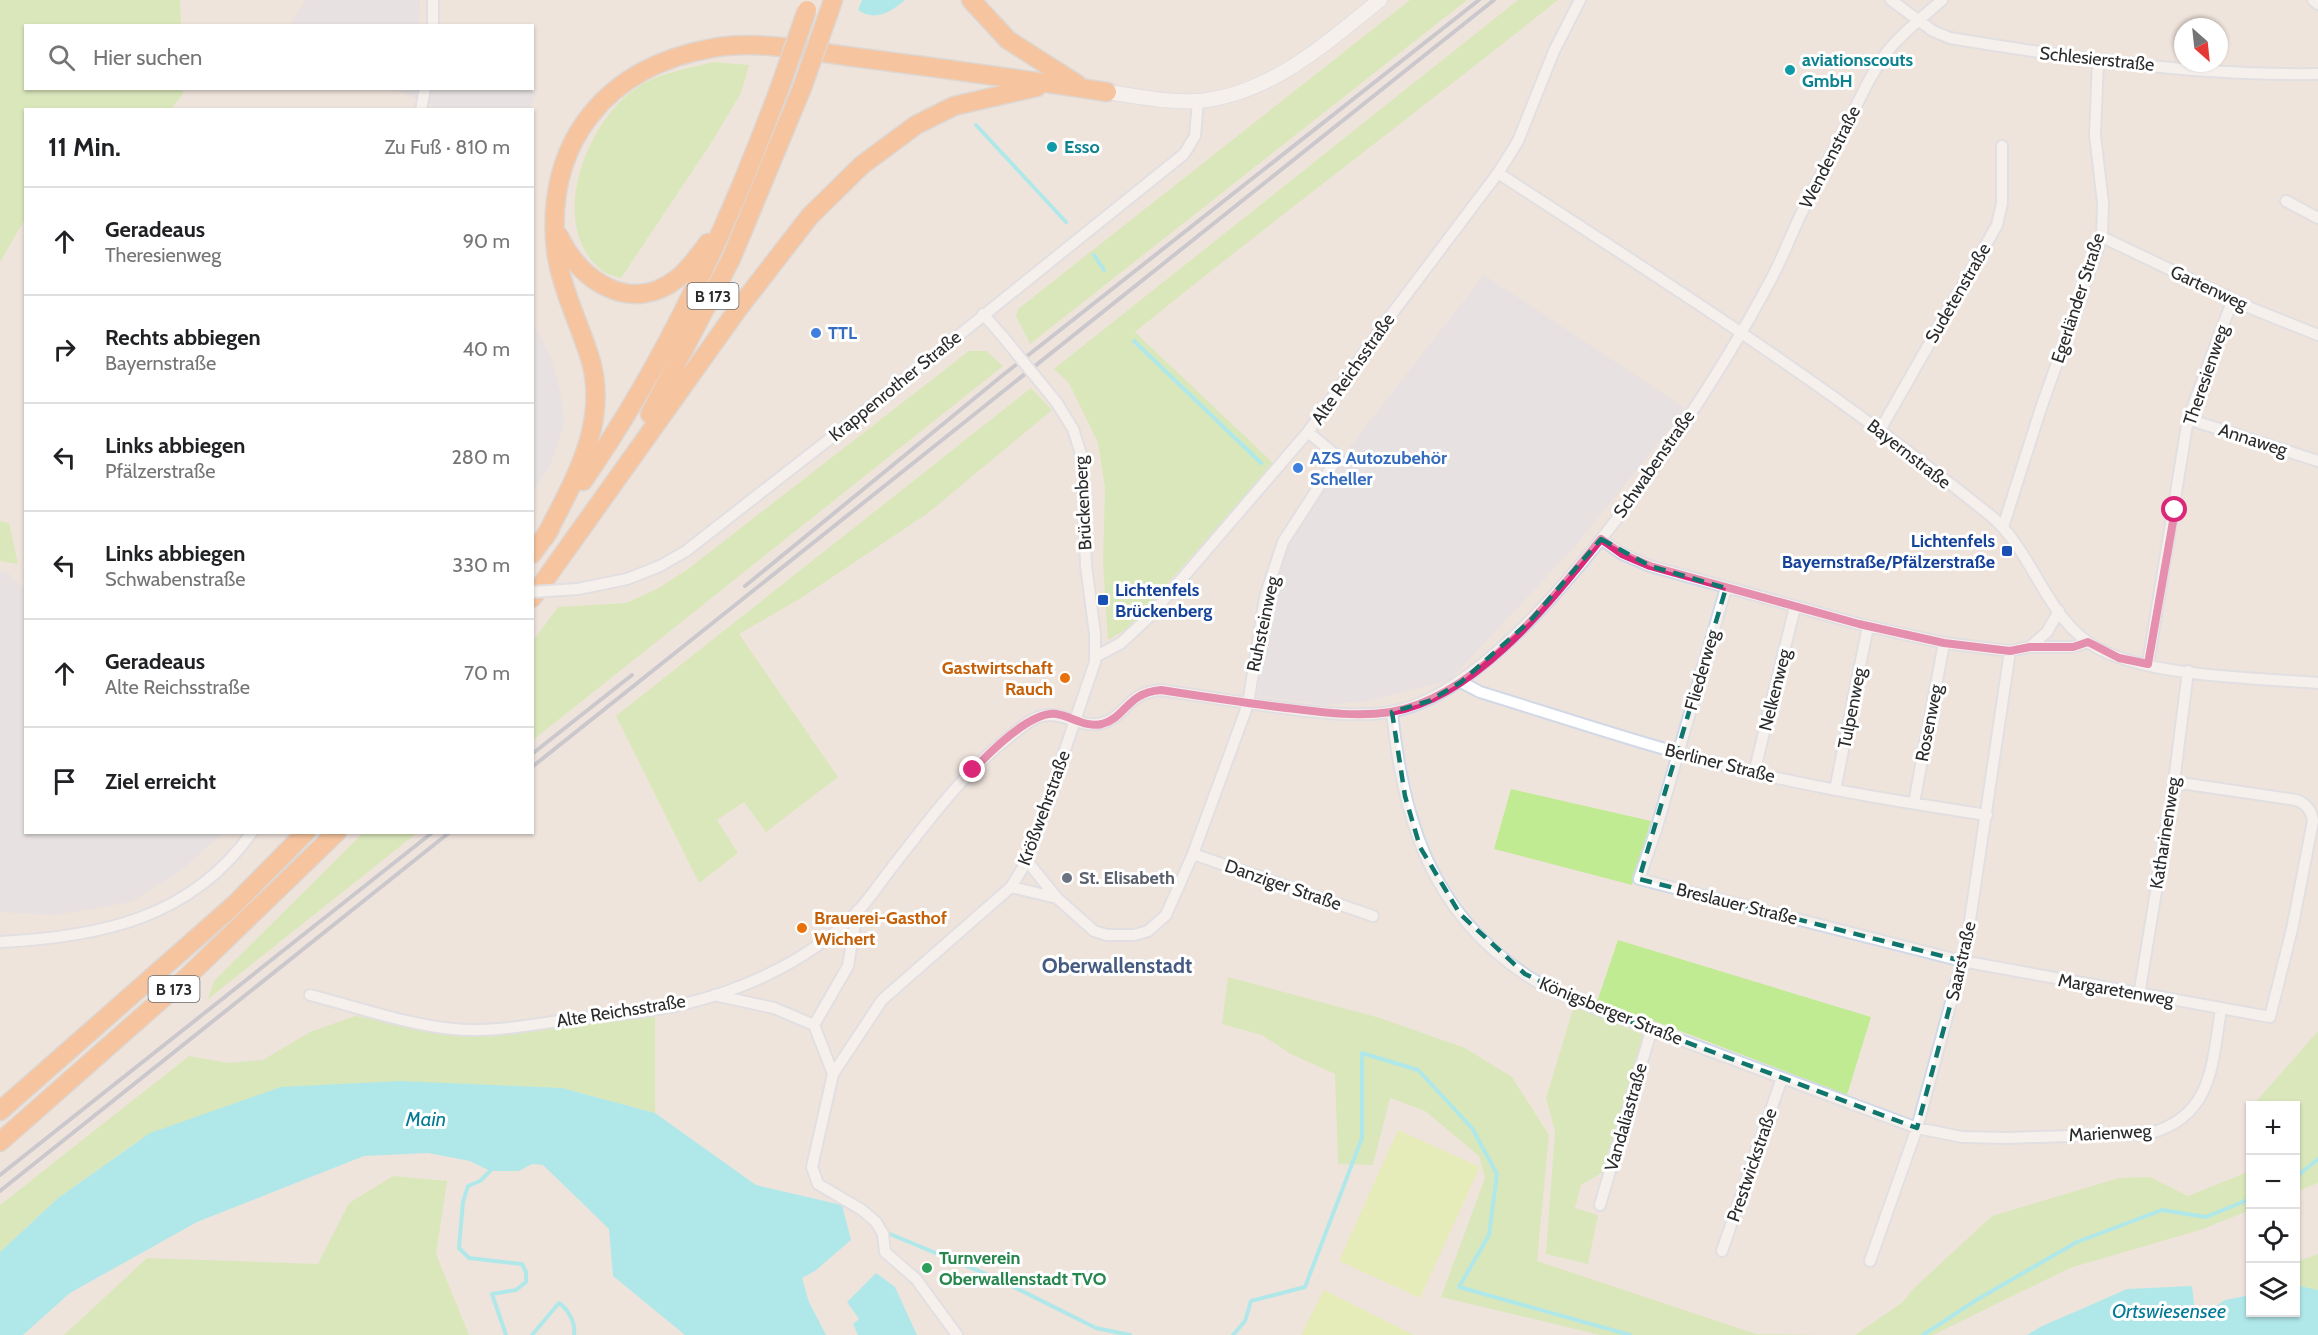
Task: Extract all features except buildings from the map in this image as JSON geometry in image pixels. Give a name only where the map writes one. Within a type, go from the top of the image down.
[{"type":"highway","points":[[971,0],[1008,40],[1087,89]]},
{"type":"highway","name":"B 173","points":[[534,551],[591,470],[693,295],[730,212],[780,87],[809,5]]},
{"type":"highway","name":"B 173","points":[[534,595],[604,494],[696,329],[731,259],[802,88],[831,6]]},
{"type":"highway","points":[[544,537],[582,464],[594,422],[596,389],[591,358],[559,268],[555,229],[556,200],[561,171],[587,118],[606,96],[635,74],[672,57],[714,47],[767,46],[1107,92]]},
{"type":"highway","points":[[604,494],[778,255],[810,216],[862,165],[899,136],[954,106],[1056,84]]},
{"type":"highway","points":[[555,229],[575,264],[590,280],[611,290],[636,293],[663,287],[678,278],[695,260],[730,212]]},
{"type":"highway","name":"B 173","points":[[0,1110],[226,912],[304,834]]},
{"type":"highway","name":"B 173","points":[[0,1142],[188,976],[335,834]]},
{"type":"street","points":[[433,0],[433,24]]},
{"type":"street","points":[[1107,92],[1198,101],[1232,95],[1268,81],[1297,63],[1380,0]]},
{"type":"street","name":"Alte Reichsstraße","points":[[1097,656],[1121,643],[1149,617],[1308,432],[1388,319],[1498,173],[1518,141],[1534,106],[1554,51],[1580,0]]},
{"type":"street","name":"Schlesierstraße","points":[[1891,0],[1933,32],[1950,38],[2098,60],[2229,72],[2318,74]]},
{"type":"street","name":"Wendenstraße","points":[[1742,332],[1770,281],[1804,208],[1888,50],[1942,0]]},
{"type":"street","points":[[2313,0],[2318,4]]},
{"type":"street","name":"Egerländer Straße","points":[[2003,527],[2041,408],[2102,237],[2103,203],[2095,135],[2098,60]]},
{"type":"street","points":[[421,108],[424,90]]},
{"type":"street","name":"Krappenrother Straße","points":[[534,592],[578,589],[627,579],[660,566],[686,551],[845,428],[1188,150],[1195,136],[1198,101]]},
{"type":"street","name":"Sudetenstraße","points":[[1880,430],[1996,225],[2002,203],[2002,146]]},
{"type":"street","name":"Bayernstraße","points":[[1498,173],[1742,332],[1880,430],[2003,527],[2060,611],[2088,642],[2119,658],[2148,664],[2188,671],[2318,683]]},
{"type":"street","points":[[2286,201],[2318,218]]},
{"type":"street","name":"Gartenweg","points":[[2102,237],[2233,299],[2318,335]]},
{"type":"street","name":"Theresienweg","points":[[2148,664],[2188,419],[2233,299]]},
{"type":"street","name":"Brückenberg","points":[[983,314],[1057,403],[1073,429],[1082,457],[1086,566],[1097,656],[1076,720]]},
{"type":"street","name":"Schwabenstraße","points":[[1076,720],[1101,724],[1116,716],[1133,698],[1147,691],[1161,690],[1248,704],[1366,715],[1392,712],[1429,701],[1461,682],[1530,621],[1601,539],[1664,452],[1742,332]]},
{"type":"street","name":"Annaweg","points":[[2188,419],[2318,461]]},
{"type":"street","name":"Ruhsteinweg","points":[[1057,898],[1094,931],[1107,936],[1134,935],[1148,931],[1166,915],[1193,854],[1248,704],[1265,597],[1283,542],[1338,457],[1308,432]]},
{"type":"street","points":[[1601,539],[1622,554],[1650,566],[1868,626],[1944,643],[2010,651],[2030,647],[2073,647],[2088,642]]},
{"type":"street","name":"Fliederweg","points":[[1677,753],[1726,588]]},
{"type":"street","name":"Nelkenweg","points":[[1754,773],[1795,606]]},
{"type":"street","points":[[2030,647],[2047,632],[2060,611]]},
{"type":"street","name":"Tulpenweg","points":[[1835,790],[1868,626]]},
{"type":"street","name":"Rosenweg","points":[[1914,803],[1944,643]]},
{"type":"street","name":"Saarstraße","points":[[1870,1261],[1917,1128],[1962,961],[1987,815],[2010,651]]},
{"type":"street","name":"Katharinenweg","points":[[2139,995],[2174,782],[2188,671]]},
{"type":"street","name":"Berliner Straße","points":[[1461,682],[1480,692],[1677,753],[1754,773],[1835,790],[1987,815]]},
{"type":"street","name":"Königsberger Straße","points":[[1392,712],[1405,796],[1420,847],[1437,880],[1460,914],[1481,937],[1525,974],[1554,991],[1917,1128]]},
{"type":"street","name":"Alte Reichsstraße","points":[[310,995],[424,1025],[457,1029],[493,1029],[661,1008],[713,995],[762,977],[813,948],[858,911],[936,811],[987,755],[1034,718],[1056,714],[1076,720]]},
{"type":"street","name":"Krößwehrstraße","points":[[957,1335],[916,1279],[885,1252],[883,1234],[876,1222],[862,1210],[818,1184],[812,1167],[833,1074],[882,1000],[1011,887],[1027,861],[1076,720]]},
{"type":"street","name":"Breslauer Straße","points":[[1677,753],[1639,879],[1962,961]]},
{"type":"street","name":"Margaretenweg","points":[[1962,961],[2270,1017],[2294,918],[2313,820],[2312,812],[2304,803],[2296,800],[2174,782]]},
{"type":"street","points":[[0,942],[94,933],[127,924],[154,913],[181,899],[208,879],[228,862],[250,834]]},
{"type":"street","name":"Danziger Straße","points":[[1193,854],[1373,916]]},
{"type":"street","points":[[1027,861],[1057,898]]},
{"type":"street","points":[[1011,887],[1057,898]]},
{"type":"street","points":[[813,1025],[848,966],[858,911]]},
{"type":"street","points":[[713,995],[774,1008],[813,1025],[833,1074]]},
{"type":"street","name":"Marienweg","points":[[1917,1128],[1962,1137],[2008,1138],[2151,1132],[2168,1128],[2187,1116],[2202,1096],[2210,1073],[2221,1009]]},
{"type":"street","name":"Vandaliastraße","points":[[1600,1205],[1652,1028]]},
{"type":"street","name":"Prestwickstraße","points":[[1722,1251],[1782,1078]]},
{"type":"highlighted area","points":[[1601,539],[1650,566],[1726,588],[1639,879],[1962,961],[1917,1128],[1600,1010],[1525,974],[1460,914],[1420,847],[1405,796],[1392,712],[1429,701],[1461,682],[1530,621]]},
{"type":"shaded area","points":[[306,0],[420,0],[419,24],[291,24]]},
{"type":"shaded area","points":[[395,90],[526,90],[537,93],[530,108],[432,108],[432,105]]},
{"type":"shaded area","points":[[1484,275],[1686,409],[1577,544],[1450,680],[1368,701],[1325,705],[1257,696],[1271,593],[1284,554],[1334,467]]},
{"type":"shaded area","points":[[534,325],[551,358],[561,395],[564,424],[551,464],[534,490]]},
{"type":"shaded area","points":[[0,571],[7,572],[24,589],[24,834],[222,834],[178,873],[131,902],[56,915],[0,912]]},
{"type":"green space","points":[[0,0],[180,0],[181,24],[24,24],[24,90],[182,90],[183,94],[172,108],[24,108],[24,221],[0,262]]},
{"type":"green space","points":[[1410,0],[1467,0],[1030,344],[1016,316],[1018,309]]},
{"type":"green space","points":[[1518,0],[1558,0],[1135,332],[1274,464],[1127,629],[1108,640],[1103,563],[1105,487],[1098,443],[1069,383],[1054,369]]},
{"type":"green space","points":[[713,62],[749,65],[741,93],[713,140],[621,278],[604,272],[584,249],[576,226],[575,201],[579,174],[588,149],[601,125],[617,105],[635,89],[662,75]]},
{"type":"green space","points":[[969,351],[986,351],[1003,366],[534,739],[534,640],[558,607],[626,603],[657,589],[688,569]]},
{"type":"green space","points":[[1031,388],[1052,410],[928,513],[801,598],[739,634],[838,777],[766,832],[744,802],[717,820],[738,853],[699,883],[616,716]]},
{"type":"green space","points":[[0,521],[9,523],[18,564],[0,561]]},
{"type":"green space","points":[[1511,789],[1651,821],[1632,885],[1494,849]]},
{"type":"green space","points":[[362,834],[416,834],[208,999],[214,981]]},
{"type":"green space","points":[[1618,940],[1871,1017],[1847,1095],[1649,1019],[1597,1002]]},
{"type":"green space","points":[[1228,977],[1380,1018],[1465,1048],[1512,1077],[1549,1135],[1537,1261],[1756,1334],[1819,1335],[1600,1335],[1441,1297],[1485,1178],[1479,1156],[1425,1111],[1390,1098],[1373,1165],[1338,1164],[1335,1074],[1289,1053],[1262,1035],[1222,1024]]},
{"type":"green space","points":[[1574,1006],[1644,1035],[1605,1171],[1581,1185],[1575,1208],[1598,1215],[1588,1264],[1546,1254],[1555,1131],[1546,1098]]},
{"type":"green space","points":[[655,1014],[655,1113],[562,1088],[141,1139],[58,1198],[0,1252],[0,1205],[189,1056],[228,1063],[263,1060],[310,1032],[355,1016],[458,1035],[547,1029]]},
{"type":"green space","points":[[2318,1031],[2318,1183],[2300,1190],[2300,1101],[2257,1101]]},
{"type":"green space","points":[[1398,1130],[1480,1167],[1420,1298],[1339,1261]]},
{"type":"green space","points":[[2246,1173],[2246,1212],[2203,1229],[2070,1268],[1933,1335],[1855,1335],[1903,1302],[1913,1289],[1992,1216],[2119,1178],[2150,1177],[2188,1196]]},
{"type":"green space","points":[[393,1176],[447,1181],[436,1254],[469,1335],[64,1335],[147,1258],[318,1264],[349,1203]]},
{"type":"green space","points":[[2318,1254],[2318,1290],[2300,1286],[2300,1261]]},
{"type":"green space","points":[[1324,1290],[1414,1335],[1301,1335]]},
{"type":"water","points":[[862,0],[905,0],[888,12],[871,15],[858,10]]},
{"type":"water","name":"Main","points":[[400,1081],[562,1088],[655,1113],[756,1185],[842,1205],[851,1240],[815,1271],[802,1278],[809,1302],[826,1335],[685,1335],[613,1276],[609,1229],[543,1165],[532,1164],[519,1171],[490,1171],[470,1161],[428,1153],[364,1156],[197,1222],[70,1293],[23,1335],[0,1335],[0,1252],[58,1198],[150,1133],[281,1087]]},
{"type":"water","points":[[876,1273],[895,1287],[917,1335],[858,1335],[853,1324],[859,1319],[847,1302]]},
{"type":"water","name":"Ortswiesensee","points":[[2192,1286],[2196,1320],[2225,1300],[2246,1296],[2246,1317],[2300,1317],[2300,1286],[2318,1290],[2318,1335],[2027,1335],[2040,1327],[2127,1289]]},
{"type":"waterway","points":[[976,125],[1066,222]]},
{"type":"waterway","points":[[1094,255],[1104,270]]},
{"type":"waterway","points":[[1134,341],[1261,463]]},
{"type":"waterway","points":[[1233,1335],[1245,1321],[1251,1301],[1305,1287],[1362,1138],[1362,1053],[1418,1070],[1472,1128],[1497,1174],[1489,1235],[1459,1287],[1630,1335]]},
{"type":"waterway","points":[[2300,1174],[2318,1159]]},
{"type":"waterway","points":[[490,1167],[490,1171],[480,1181],[468,1186],[463,1202],[459,1248],[469,1258],[522,1264],[526,1272],[526,1282],[516,1290],[492,1294],[506,1335]]},
{"type":"waterway","points":[[1923,1335],[1978,1299],[2077,1242],[2162,1210],[2206,1217],[2246,1201]]},
{"type":"waterway","points":[[890,1234],[998,1279],[1096,1328],[1130,1335]]},
{"type":"waterway","points":[[532,1335],[559,1303],[571,1317],[574,1335]]},
{"type":"railway","points":[[745,586],[1003,375],[1479,0]]},
{"type":"railway","points":[[534,765],[1494,0]]},
{"type":"railway","points":[[534,752],[632,675]]},
{"type":"railway","points":[[0,1175],[430,834]]},
{"type":"railway","points":[[0,1191],[447,834]]},
{"type":"place","name":"aviationscouts GmbH","points":[[1790,70]]},
{"type":"place","name":"Esso","points":[[1052,147]]},
{"type":"place","name":"TTL","points":[[816,333]]},
{"type":"place","name":"AZS Autozubehör Scheller","points":[[1298,468]]},
{"type":"place","name":"Lichtenfels Bayernstraße/Pfälzerstraße","points":[[2007,551]]},
{"type":"place","name":"Lichtenfels Brückenberg","points":[[1103,600]]},
{"type":"place","name":"Gastwirtschaft Rauch","points":[[1065,678]]},
{"type":"place","name":"St. Elisabeth","points":[[1067,878]]},
{"type":"place","name":"Brauerei-Gasthof Wichert","points":[[802,928]]},
{"type":"place","name":"Turnverein Oberwallenstadt TVO","points":[[927,1268]]},
{"type":"district","name":"Oberwallenstadt","points":[[1117,965]]},
{"type":"route","points":[[973,770],[987,755],[1034,718],[1056,714],[1085,723],[1101,724],[1116,716],[1133,698],[1147,691],[1161,690],[1248,704],[1366,715],[1392,712],[1429,701],[1461,682],[1530,621],[1601,539],[1622,554],[1650,566],[1883,630],[1944,643],[1999,651],[2030,647],[2073,647],[2088,642],[2119,658],[2148,664],[2175,510]]}]
